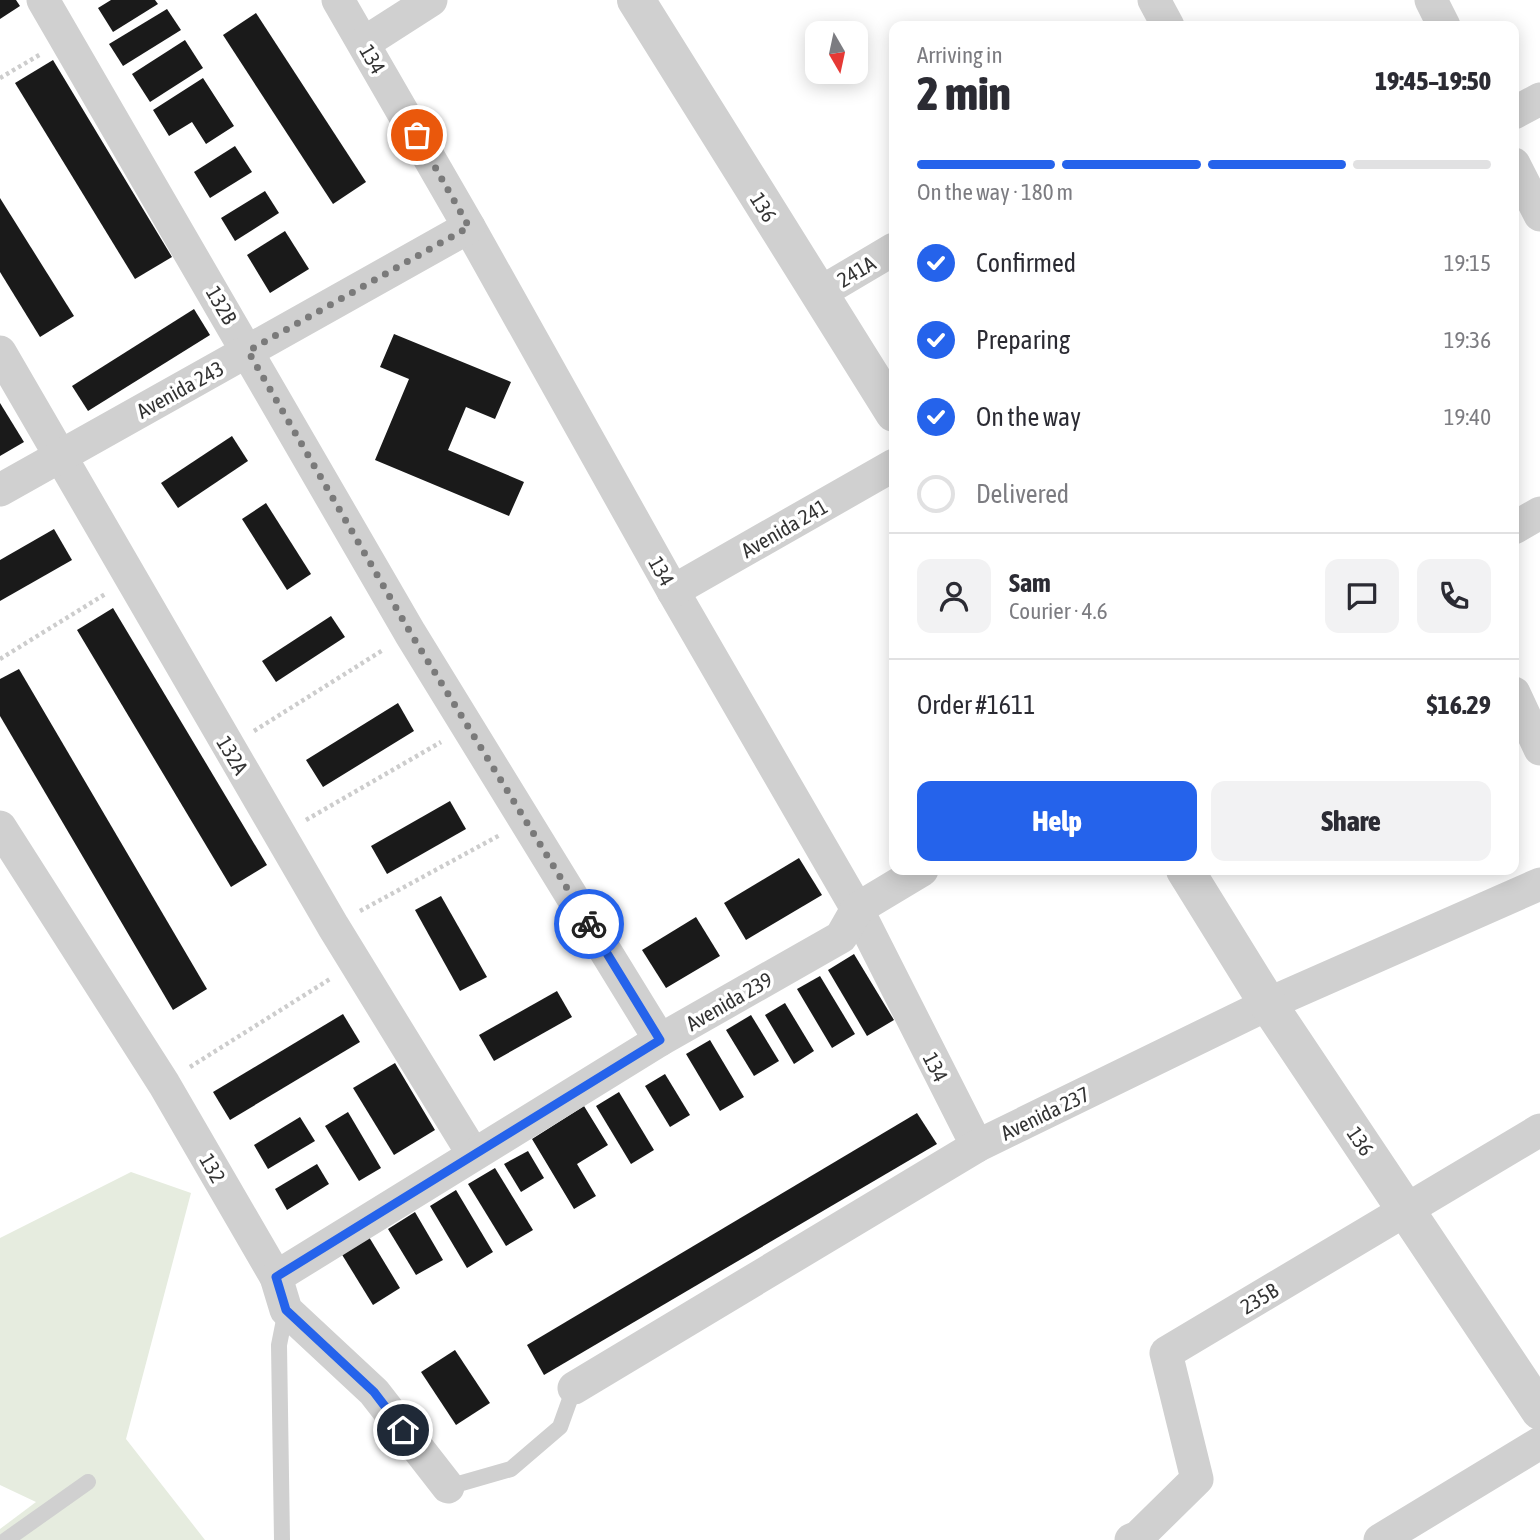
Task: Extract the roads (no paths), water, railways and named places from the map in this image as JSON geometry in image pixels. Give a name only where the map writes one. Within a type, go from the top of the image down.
[{"type":"street","name":"132B","points":[[43,0],[410,632],[660,1040]]},
{"type":"street","name":"134","points":[[338,0],[469,227],[673,592],[857,909],[977,1146]]},
{"type":"street","points":[[364,43],[431,0]]},
{"type":"street","name":"136","points":[[636,0],[889,405]]},
{"type":"street","points":[[1154,0],[1165,21]]},
{"type":"street","points":[[1431,0],[1442,21]]},
{"type":"street","points":[[1519,110],[1540,99]]},
{"type":"street","points":[[1519,174],[1540,215]]},
{"type":"street","name":"Avenida 243","points":[[0,490],[469,227]]},
{"type":"street","name":"241A","points":[[818,294],[889,252]]},
{"type":"street","name":"132A","points":[[0,352],[227,747],[355,963],[473,1154]]},
{"type":"street","name":"Avenida 241","points":[[673,592],[889,468]]},
{"type":"street","points":[[1519,525],[1540,513]]},
{"type":"street","points":[[1519,704],[1540,749]]},
{"type":"street","name":"132","points":[[0,827],[164,1084],[276,1277],[286,1310]]},
{"type":"street","name":"Avenida 239","points":[[276,1277],[660,1040],[841,937],[857,909],[914,875]]},
{"type":"street","name":"136","points":[[1188,875],[1268,1004],[1540,1411]]},
{"type":"street","name":"Avenida 237","points":[[574,1388],[977,1146],[1268,1004],[1540,884]]},
{"type":"street","name":"235B","points":[[1131,1540],[1138,1537],[1197,1479],[1166,1353],[1540,1130]]},
{"type":"street","points":[[286,1310],[374,1392],[447,1487]]},
{"type":"street","points":[[1380,1540],[1540,1443]]},
{"type":"lane","points":[[282,1540],[279,1345],[286,1310]]},
{"type":"lane","points":[[447,1487],[511,1469],[560,1427],[574,1388]]},
{"type":"lane","points":[[6,1540],[88,1482]]}]
